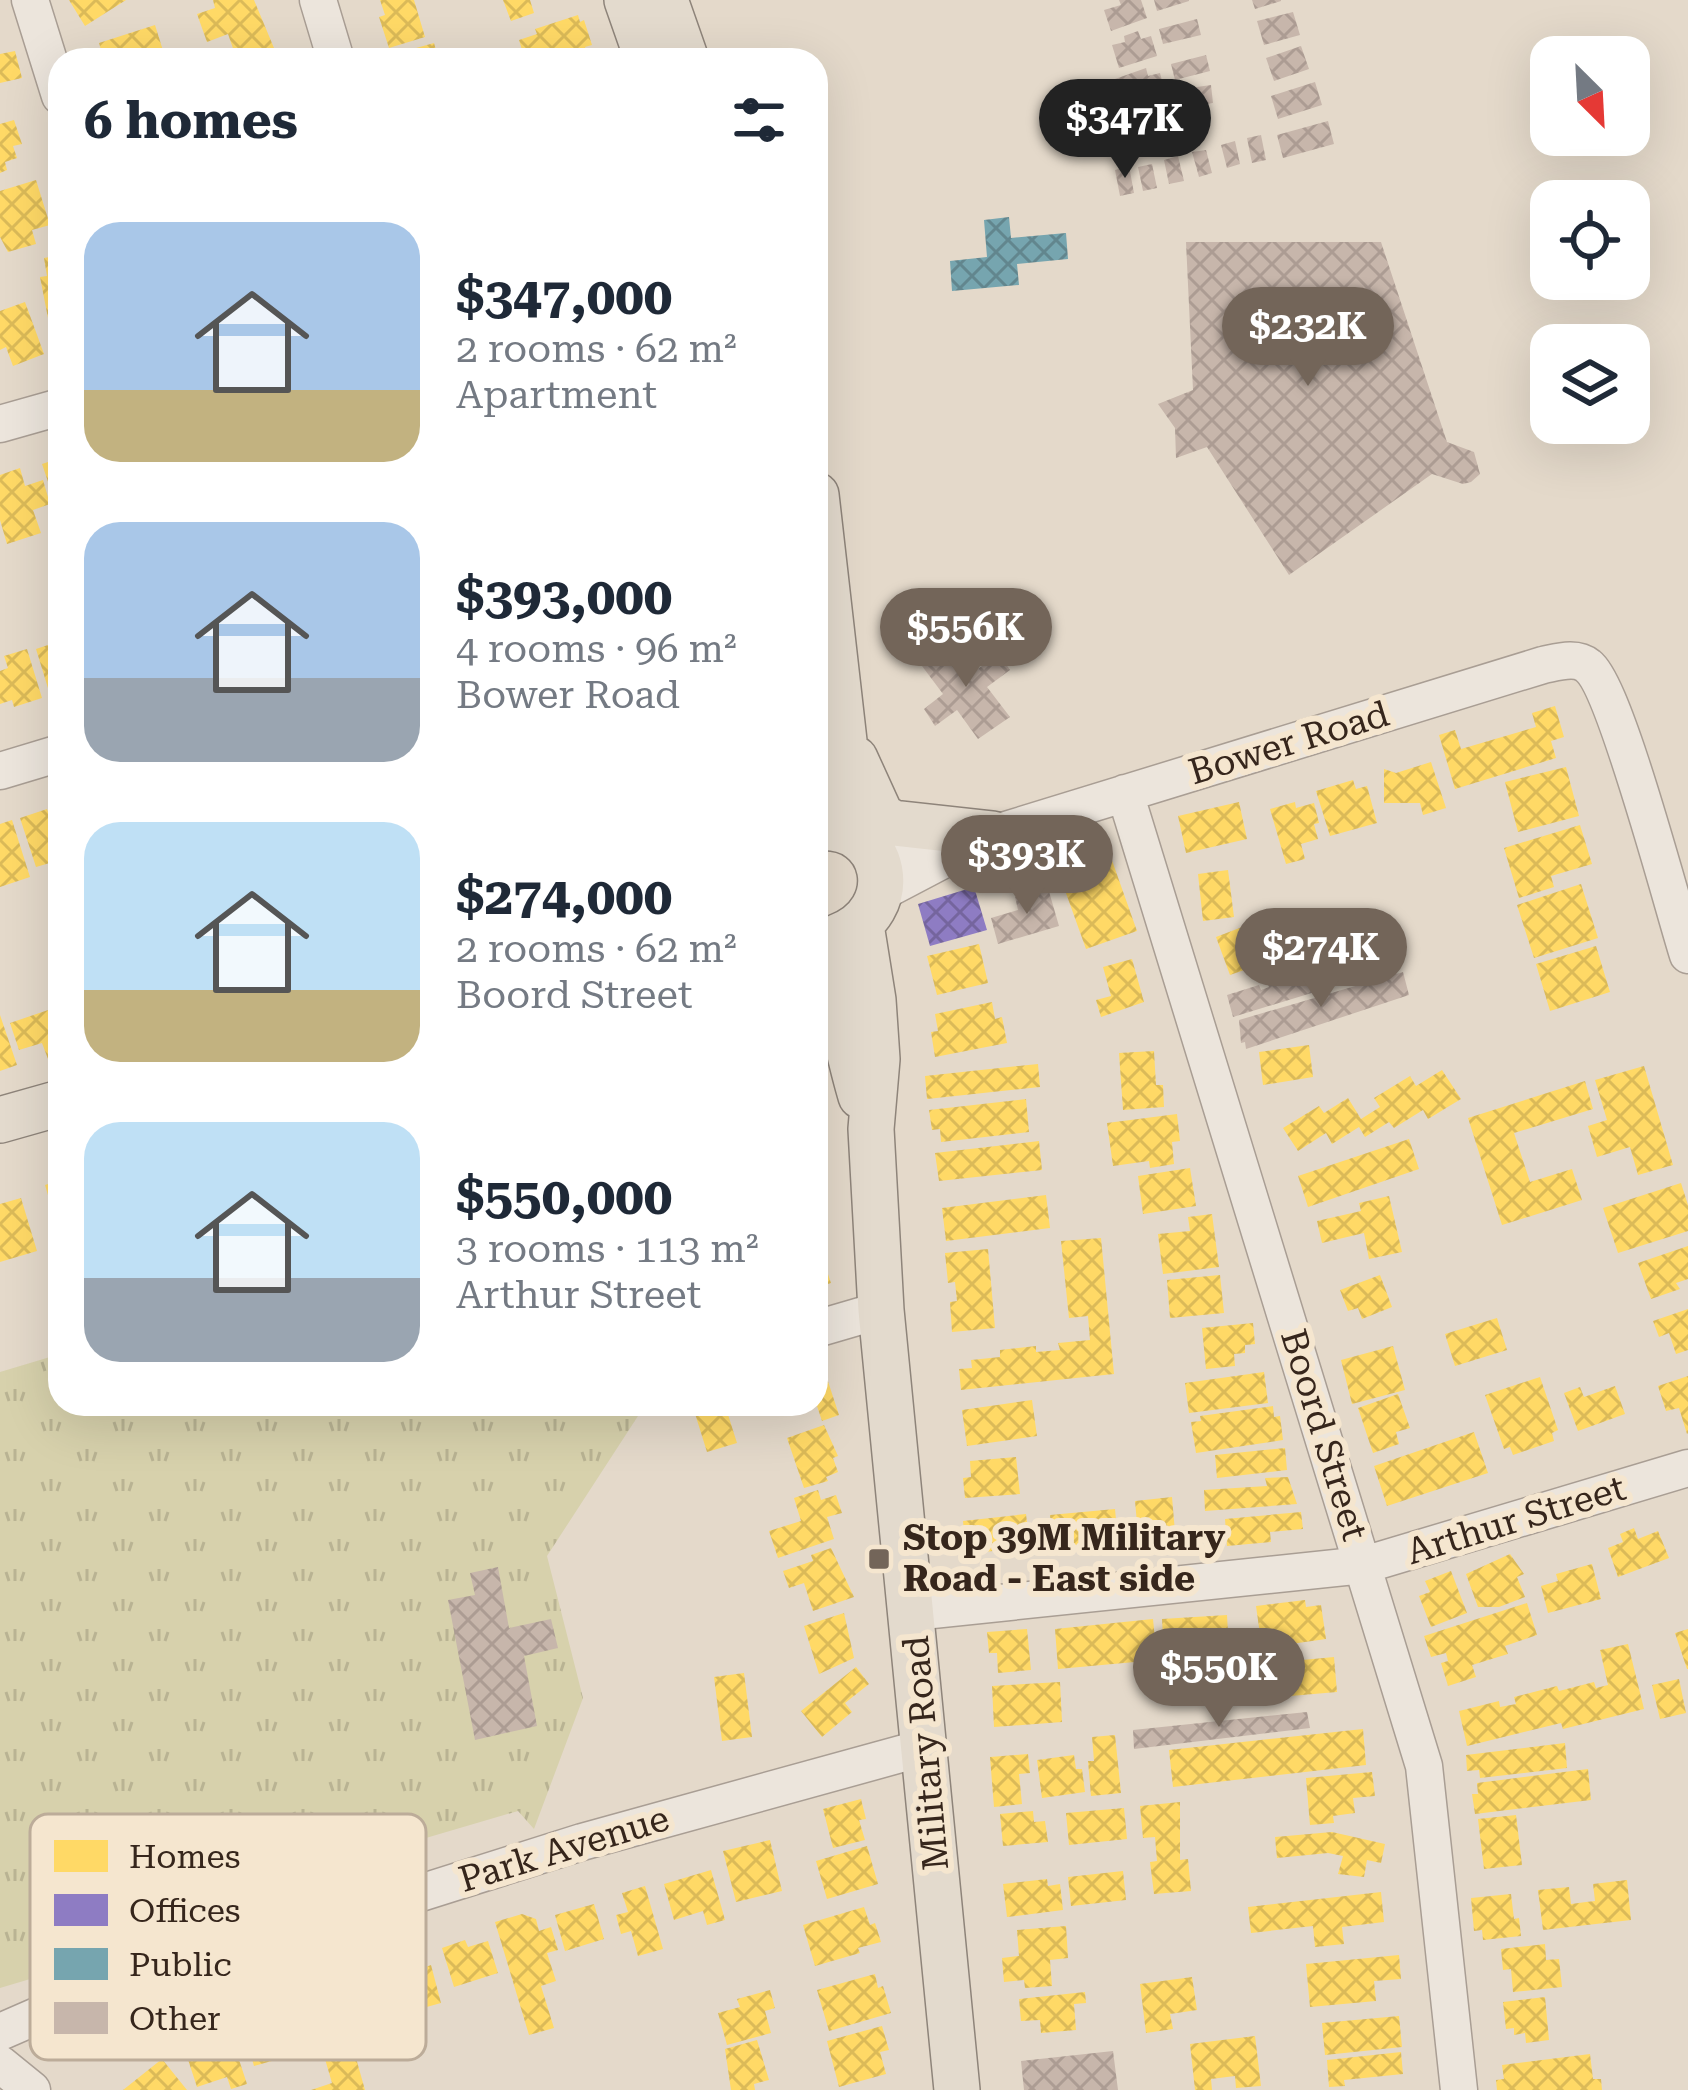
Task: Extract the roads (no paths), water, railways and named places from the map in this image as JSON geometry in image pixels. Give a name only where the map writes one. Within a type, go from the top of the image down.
[{"type":"main road","points":[[627,0],[644,48]]},
{"type":"main road","points":[[665,0],[682,48]]},
{"type":"main road","name":"Military Road","points":[[828,604],[873,1000],[877,1060],[871,1129],[881,1310],[957,2090]]},
{"type":"main road","points":[[844,741],[881,816],[893,824],[993,834]]},
{"type":"main road","points":[[828,937],[837,937],[855,865]]},
{"type":"main road","name":"Military Road","points":[[828,965],[871,1129]]},
{"type":"main road","points":[[828,1004],[844,1039]]},
{"type":"main road","points":[[0,1120],[48,1106]]},
{"type":"main road","points":[[0,1148],[48,1134]]},
{"type":"street","points":[[30,0],[48,58]]},
{"type":"street","points":[[317,0],[332,48]]},
{"type":"street","points":[[0,424],[48,410]]},
{"type":"street","name":"Bower Road","points":[[855,865],[993,834],[1570,660],[1586,663],[1600,680],[1618,724],[1688,955]]},
{"type":"street","points":[[0,771],[48,757]]},
{"type":"street","name":"Boord Street","points":[[1125,793],[1424,1766],[1459,2090]]},
{"type":"street","points":[[828,1325],[881,1310]]},
{"type":"street","name":"Arthur Street","points":[[913,1612],[1364,1564],[1688,1468]]},
{"type":"street","name":"Park Avenue","points":[[426,1891],[581,1842],[926,1747]]},
{"type":"street","name":"Park Avenue","points":[[0,2032],[30,2019]]},
{"type":"street","points":[[0,2064],[32,2090]]},
{"type":"place","name":"Stop 39M Military Road - East side","points":[[879,1559]]}]
